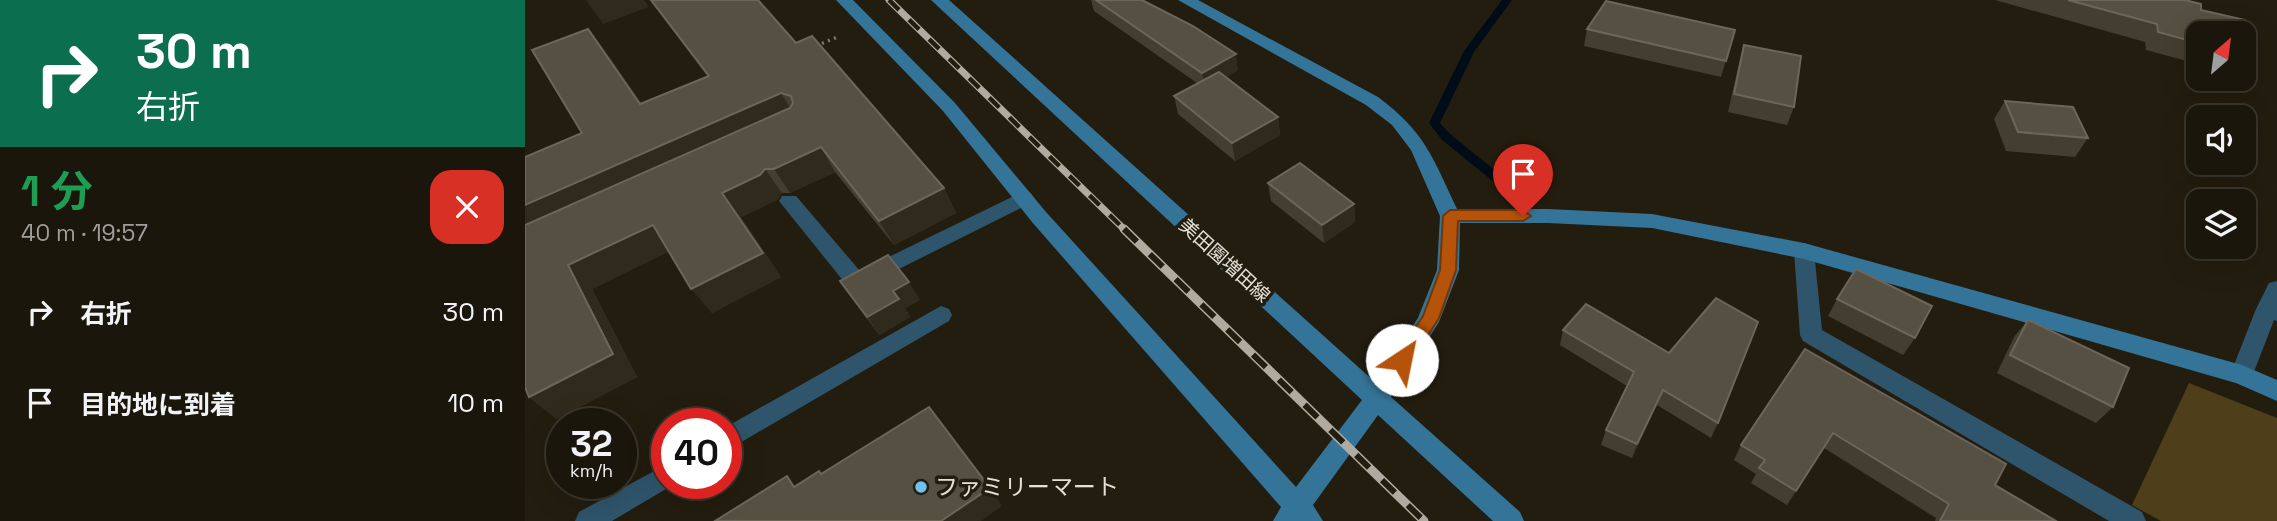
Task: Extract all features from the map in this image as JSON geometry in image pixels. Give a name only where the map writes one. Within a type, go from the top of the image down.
[{"type":"main road","points":[[844,0],[949,107],[1298,517],[1431,318],[1448,270],[1450,216],[1419,148],[1398,121],[1372,102],[1186,0]]},
{"type":"main road","name":"美田園増田線","points":[[939,0],[1511,521]]},
{"type":"main road","points":[[1450,216],[1548,216],[1652,221],[1804,251],[2242,376],[2277,391]]},
{"type":"street","points":[[789,201],[857,282],[1024,198]]},
{"type":"street","points":[[1804,251],[1811,335],[2133,521]]},
{"type":"street","points":[[2242,376],[2274,303]]},
{"type":"street","points":[[742,431],[941,315]]},
{"type":"street","points":[[588,521],[651,484]]},
{"type":"path","points":[[815,47],[840,36]]},
{"type":"shaded area","points":[[2189,383],[2277,418],[2277,521],[2161,521],[2132,505]]},
{"type":"building","points":[[651,0],[758,0],[796,43],[812,36],[944,188],[879,221],[821,147],[774,169],[765,169],[760,175],[722,193],[763,253],[691,289],[653,225],[568,265],[613,354],[529,397],[525,387],[525,225],[790,108],[793,103],[791,96],[781,93],[525,205],[525,157],[582,133],[532,50],[588,29],[640,104],[709,76]]},
{"type":"building","points":[[1096,0],[1142,0],[1193,26],[1236,54],[1202,73]]},
{"type":"building","points":[[2068,0],[2185,0],[2201,4],[2201,10],[2245,21],[2186,21],[2186,40],[2158,32],[2157,24]]},
{"type":"building","points":[[1606,1],[1735,30],[1726,61],[1587,29]]},
{"type":"building","points":[[1744,45],[1801,56],[1794,107],[1734,94]]},
{"type":"building","points":[[1219,72],[1278,117],[1232,143],[1174,96]]},
{"type":"building","points":[[2005,101],[2073,107],[2088,138],[2018,132]]},
{"type":"building","points":[[1300,163],[1354,204],[1322,225],[1268,183]]},
{"type":"building","points":[[888,255],[909,282],[893,291],[899,299],[867,317],[840,281]]},
{"type":"building","points":[[1856,269],[1932,306],[1915,338],[1837,299]]},
{"type":"building","points":[[1716,298],[1758,322],[1718,423],[1663,390],[1637,444],[1606,430],[1634,372],[1563,330],[1586,304],[1669,353]]},
{"type":"building","points":[[2028,320],[2129,368],[2113,407],[2010,355]]},
{"type":"building","points":[[1805,349],[2006,464],[1995,485],[2056,521],[1940,521],[1949,504],[1833,433],[1796,491],[1759,468],[1765,460],[1741,445]]},
{"type":"building","points":[[929,407],[990,488],[941,521],[715,521],[787,476],[794,487],[819,471],[821,474]]},
{"type":"waterway","points":[[1498,179],[1446,137],[1434,123],[1469,51],[1507,0]]},
{"type":"railway","points":[[889,0],[1126,231]]},
{"type":"railway","points":[[1124,229],[1424,521]]},
{"type":"place","name":"ファミリーマート","points":[[921,487]]},
{"type":"route","points":[[1402,360],[1431,318],[1448,270],[1450,216],[1523,216]]}]
